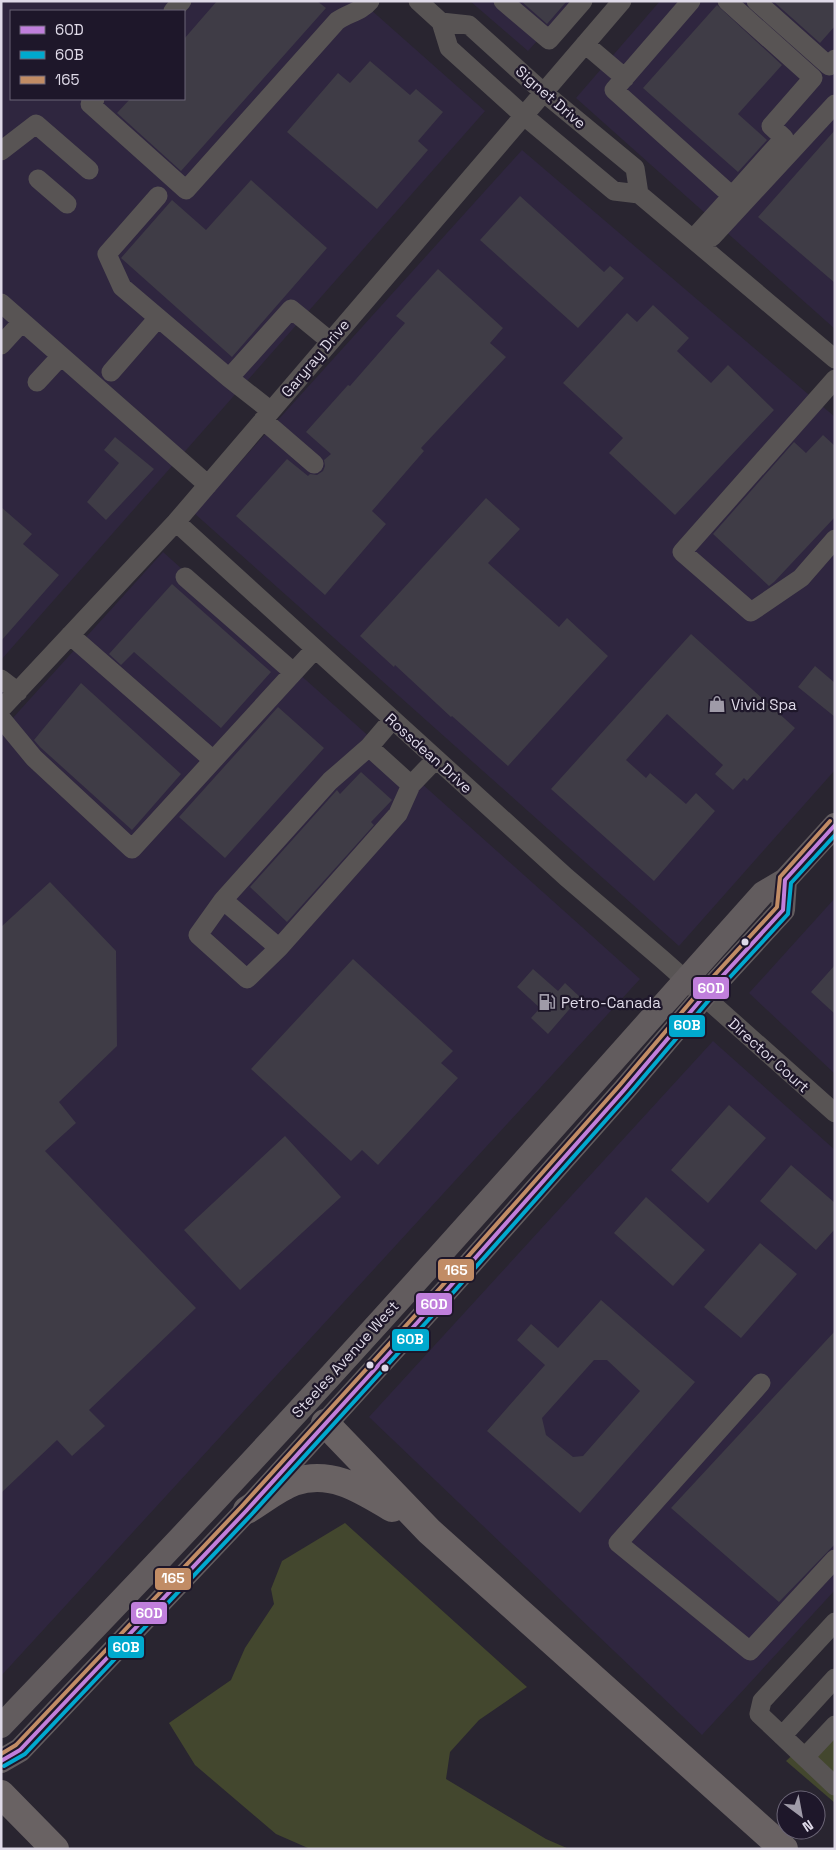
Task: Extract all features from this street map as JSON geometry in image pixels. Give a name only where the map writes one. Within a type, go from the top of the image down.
[{"type":"highway","points":[[325,1423],[429,1531],[784,1849]]},
{"type":"highway","points":[[247,1510],[293,1482],[315,1477],[334,1479],[366,1492],[429,1531]]},
{"type":"highway","points":[[1,1794],[46,1840]]},
{"type":"main road","name":"Steeles Avenue West","points":[[1,1726],[224,1492],[435,1260],[763,892],[785,880],[835,825]]},
{"type":"main road","name":"Steeles Avenue West","points":[[1,1761],[20,1750],[247,1510],[626,1089],[704,996],[783,910],[785,880]]},
{"type":"main road","points":[[306,1402],[325,1423]]},
{"type":"street","points":[[94,100],[90,104],[186,190],[337,21],[346,15],[362,9],[370,1]]},
{"type":"street","points":[[418,1],[441,22]]},
{"type":"street","points":[[503,1],[549,40],[583,1]]},
{"type":"street","name":"Garyray Drive","points":[[1,709],[176,522],[622,1]]},
{"type":"street","points":[[691,1],[614,90],[732,196]]},
{"type":"street","points":[[698,243],[732,196],[784,138],[771,126],[814,78],[727,1]]},
{"type":"street","points":[[756,1],[829,66],[835,59]]},
{"type":"street","name":"Signet Drive","points":[[441,22],[469,25],[543,92],[635,168],[639,194],[614,191],[523,115],[449,48],[441,22]]},
{"type":"street","points":[[585,44],[625,78]]},
{"type":"street","points":[[698,243],[835,104]]},
{"type":"street","points":[[1,151],[36,124],[89,170]]},
{"type":"street","points":[[38,179],[67,204]]},
{"type":"street","points":[[639,194],[835,359]]},
{"type":"street","points":[[158,196],[107,254],[122,287],[229,378],[314,464]]},
{"type":"street","points":[[1,303],[208,485]]},
{"type":"street","points":[[229,378],[290,309],[330,342]]},
{"type":"street","points":[[111,372],[158,318]]},
{"type":"street","points":[[1,345],[22,322]]},
{"type":"street","points":[[37,382],[61,356]]},
{"type":"street","points":[[835,379],[682,552],[751,612],[801,578],[835,539]]},
{"type":"street","name":"Rossdean Drive","points":[[176,522],[566,877],[704,996]]},
{"type":"street","points":[[186,577],[293,672]]},
{"type":"street","points":[[70,635],[213,760]]},
{"type":"street","points":[[1,718],[34,758],[132,849],[315,649]]},
{"type":"street","points":[[1,679],[18,692]]},
{"type":"street","points":[[392,720],[369,747],[330,781],[222,900],[198,935],[247,979],[279,948],[398,814],[411,785],[436,759]]},
{"type":"street","points":[[369,747],[411,785]]},
{"type":"street","points":[[222,900],[279,948]]},
{"type":"street","name":"Director Court","points":[[704,996],[835,1113]]},
{"type":"street","points":[[762,1383],[618,1543],[750,1650],[835,1559]]},
{"type":"street","points":[[835,1622],[762,1701],[759,1714],[835,1786]]},
{"type":"street","points":[[782,1736],[835,1678]]},
{"type":"street","points":[[805,1757],[835,1725]]},
{"type":"shaded area","points":[[1,1],[361,1],[485,111],[1,660]]},
{"type":"shaded area","points":[[470,1],[573,1],[528,51]]},
{"type":"shaded area","points":[[660,1],[835,1],[835,329],[576,98]]},
{"type":"shaded area","points":[[522,150],[835,417],[835,770],[679,946],[194,513]]},
{"type":"shaded area","points":[[163,552],[640,979],[1,1676],[1,731]]},
{"type":"shaded area","points":[[835,898],[835,1074],[749,993]]},
{"type":"shaded area","points":[[713,1041],[835,1150],[835,1590],[702,1735],[369,1417]]},
{"type":"green space","points":[[345,1523],[527,1687],[479,1720],[450,1752],[446,1779],[546,1839],[569,1849],[308,1848],[276,1834],[195,1765],[169,1723],[231,1680],[245,1648],[274,1604],[271,1589],[282,1561]]},
{"type":"green space","points":[[835,1715],[835,1803],[826,1795],[826,1790],[820,1790],[786,1761]]},
{"type":"building","points":[[217,1],[317,1],[326,8],[181,171],[117,113],[129,100],[185,100],[185,38]]},
{"type":"building","points":[[521,1],[567,1],[547,24]]},
{"type":"building","points":[[773,1],[835,1],[835,26],[820,43]]},
{"type":"building","points":[[717,5],[782,65],[738,114],[767,140],[738,172],[643,88]]},
{"type":"building","points":[[370,61],[410,95],[416,89],[443,112],[418,141],[428,150],[377,209],[287,132],[338,73],[350,83]]},
{"type":"building","points":[[835,130],[835,283],[758,217]]},
{"type":"building","points":[[251,180],[327,248],[232,357],[121,258],[172,200],[206,230]]},
{"type":"building","points":[[520,196],[604,272],[610,266],[624,278],[578,328],[480,240]]},
{"type":"building","points":[[438,269],[503,328],[490,343],[506,357],[421,448],[424,451],[372,511],[386,524],[325,595],[236,516],[287,459],[308,476],[310,474],[317,475],[323,471],[325,466],[324,460],[331,454],[306,432],[348,385],[350,386],[405,323],[396,316]]},
{"type":"building","points":[[653,305],[689,338],[677,351],[711,383],[728,365],[774,410],[675,515],[609,453],[623,438],[563,383],[627,313],[637,322]]},
{"type":"building","points":[[823,435],[835,446],[835,517],[769,586],[713,534],[794,442],[806,453]]},
{"type":"building","points":[[115,437],[154,469],[106,520],[87,502],[119,463],[104,450]]},
{"type":"building","points":[[486,498],[520,529],[488,563],[559,627],[567,618],[608,656],[508,766],[360,636]]},
{"type":"building","points":[[1,507],[32,534],[23,544],[59,575],[1,641]]},
{"type":"building","points":[[172,584],[271,672],[221,728],[134,652],[121,665],[109,654]]},
{"type":"building","points":[[691,634],[795,728],[747,781],[744,778],[733,790],[715,774],[723,765],[667,714],[626,760],[646,778],[650,773],[686,804],[696,793],[715,811],[654,881],[551,789]]},
{"type":"building","points":[[815,666],[835,683],[835,717],[798,687]]},
{"type":"building","points":[[81,683],[181,774],[132,830],[34,740]]},
{"type":"building","points":[[278,707],[324,748],[225,858],[179,817]]},
{"type":"building","points":[[361,772],[392,800],[371,822],[374,825],[287,922],[250,887],[337,790],[340,794]]},
{"type":"building","points":[[50,882],[116,951],[117,1046],[59,1102],[76,1123],[45,1151],[196,1308],[89,1410],[105,1426],[72,1456],[57,1440],[1,1493],[1,927]]},
{"type":"building","points":[[353,959],[453,1051],[441,1063],[458,1078],[378,1165],[362,1150],[351,1161],[251,1069]]},
{"type":"building","points":[[835,965],[835,1014],[811,992]]},
{"type":"building","points":[[533,969],[558,991],[565,983],[580,997],[548,1034],[531,1018],[540,1008],[517,987]]},
{"type":"building","points":[[729,1105],[766,1138],[708,1203],[671,1170]]},
{"type":"building","points":[[285,1136],[341,1197],[240,1290],[184,1230]]},
{"type":"building","points":[[791,1165],[835,1203],[835,1229],[816,1250],[760,1201]]},
{"type":"building","points":[[646,1197],[705,1250],[673,1286],[614,1233]]},
{"type":"building","points":[[760,1243],[797,1274],[741,1338],[704,1307]]},
{"type":"building","points":[[601,1300],[695,1382],[580,1513],[487,1431],[545,1365],[517,1340],[531,1324],[558,1348]],"holes":[[[594,1360],[607,1360],[640,1391],[583,1456],[573,1457],[546,1435],[542,1418]]]},
{"type":"building","points":[[835,1331],[835,1544],[779,1602],[671,1508]]},
{"type":"transit line","name":"165","points":[[1,1754],[16,1745],[242,1506],[441,1287],[620,1085],[699,992],[777,907],[780,877],[830,821]]},
{"type":"transit line","name":"60D","points":[[1,1761],[20,1750],[247,1510],[446,1291],[625,1089],[704,996],[783,910],[785,880],[835,825]]},
{"type":"transit line","name":"60B","points":[[4,1766],[25,1754],[252,1514],[451,1295],[630,1093],[709,1000],[788,914],[791,883],[835,835]]},
{"type":"place","name":"Vivid Spa","points":[[717,704]]},
{"type":"place","name":"Petro-Canada","points":[[547,1002]]}]
